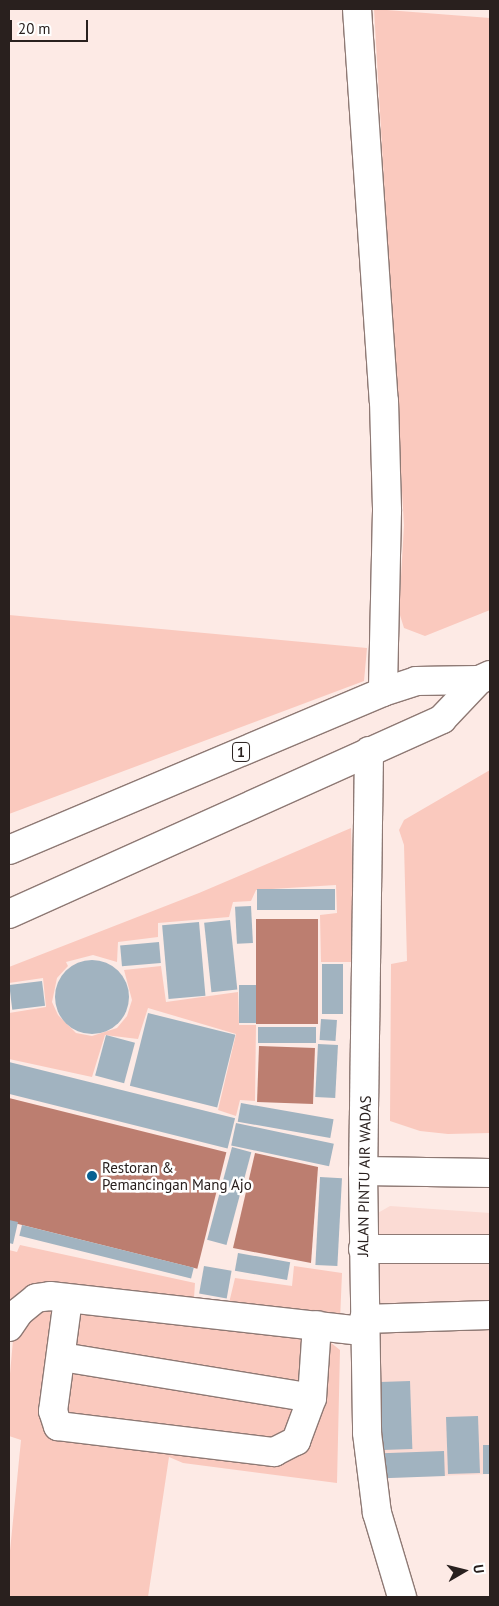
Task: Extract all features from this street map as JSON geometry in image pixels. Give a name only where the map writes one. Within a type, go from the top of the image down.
[{"type":"main road","points":[[357,9],[384,400],[387,511],[383,692]]},
{"type":"main road","name":"1","points":[[9,850],[383,692],[416,681],[485,677]]},
{"type":"main road","name":"1","points":[[9,914],[179,840],[442,719],[485,677]]},
{"type":"main road","name":"JALAN PINTU AIR WADAS","points":[[369,751],[363,1171],[367,1433],[377,1513],[402,1597]]},
{"type":"main road","points":[[363,1171],[490,1173]]},
{"type":"main road","points":[[363,1249],[490,1249]]},
{"type":"main road","points":[[9,1327],[19,1312],[36,1298],[68,1299],[197,1315],[316,1325],[364,1325],[490,1315]]},
{"type":"main road","points":[[68,1299],[62,1357],[53,1411],[58,1426],[274,1452],[296,1441],[312,1398],[316,1325]]},
{"type":"main road","points":[[62,1357],[312,1398]]},
{"type":"shaded area","points":[[374,9],[490,18],[490,610],[425,636],[404,628],[399,612],[404,525]]},
{"type":"shaded area","points":[[9,615],[367,648],[364,681],[9,814]]},
{"type":"shaded area","points":[[490,770],[490,1133],[448,1134],[420,1131],[390,1121],[391,964],[407,961],[404,845],[399,830],[404,820]]},
{"type":"shaded area","points":[[351,828],[355,962],[321,962],[320,915],[337,913],[336,885],[256,890],[251,901],[233,902],[229,917],[158,923],[158,937],[118,942],[117,962],[93,955],[66,962],[68,966],[57,978],[52,1002],[58,1015],[76,1033],[92,1036],[117,1028],[127,1016],[132,1000],[124,970],[161,966],[166,1002],[238,992],[239,1025],[256,1025],[255,1101],[240,1100],[236,1116],[218,1110],[236,1034],[148,1008],[138,1039],[105,1035],[92,1077],[9,1059],[9,1013],[46,1007],[43,978],[9,983],[9,967],[199,893]]},
{"type":"shaded area","points":[[256,919],[318,919],[318,1024],[256,1024]]},
{"type":"shaded area","points":[[259,1046],[315,1048],[313,1104],[257,1102]]},
{"type":"shaded area","points":[[9,1098],[226,1152],[197,1269],[9,1222]]},
{"type":"shaded area","points":[[255,1153],[318,1167],[311,1263],[233,1248]]},
{"type":"shaded area","points":[[390,1206],[490,1213],[490,1474],[383,1478],[378,1474],[376,1214]]},
{"type":"shaded area","points":[[20,1245],[195,1283],[194,1298],[229,1303],[235,1278],[292,1286],[294,1266],[342,1273],[340,1320],[39,1291],[9,1310],[9,1250],[17,1252]]},
{"type":"shaded area","points":[[60,1304],[45,1420],[292,1455],[325,1338],[340,1350],[337,1483],[183,1463],[169,1457],[148,1597],[9,1597],[9,1561],[21,1440],[9,1436],[9,1385],[14,1329],[38,1305]]},
{"type":"shaded area","points":[[75,1307],[307,1330],[307,1391],[68,1351]]},
{"type":"shaded area","points":[[67,1363],[304,1402],[292,1437],[273,1448],[64,1423]]},
{"type":"building","points":[[257,889],[335,889],[335,910],[257,910]]},
{"type":"building","points":[[251,906],[253,943],[237,944],[235,907]]},
{"type":"building","points":[[230,920],[237,990],[211,992],[204,923]]},
{"type":"building","points":[[199,922],[205,996],[169,999],[162,925]]},
{"type":"building","points":[[159,942],[161,963],[122,966],[120,945]]},
{"type":"building","points":[[92,960],[106,963],[118,971],[126,983],[129,997],[126,1011],[118,1023],[106,1031],[92,1034],[78,1031],[66,1023],[58,1011],[55,997],[58,983],[66,971],[78,963]]},
{"type":"building","points":[[322,964],[343,964],[343,1014],[322,1014]]},
{"type":"building","points":[[42,981],[45,1006],[12,1010],[9,985]]},
{"type":"building","points":[[239,985],[256,985],[256,1023],[239,1023]]},
{"type":"building","points":[[148,1013],[235,1035],[217,1108],[130,1086]]},
{"type":"building","points":[[321,1019],[337,1020],[335,1041],[320,1040]]},
{"type":"building","points":[[258,1027],[316,1027],[316,1043],[258,1043]]},
{"type":"building","points":[[106,1035],[135,1043],[124,1083],[95,1076]]},
{"type":"building","points":[[318,1044],[338,1045],[335,1098],[315,1097]]},
{"type":"building","points":[[9,1062],[235,1118],[228,1148],[9,1094]]},
{"type":"building","points":[[241,1103],[334,1119],[330,1138],[238,1122]]},
{"type":"building","points":[[236,1123],[334,1144],[329,1166],[231,1145]]},
{"type":"building","points":[[232,1147],[251,1152],[226,1245],[207,1240]]},
{"type":"building","points":[[320,1177],[342,1178],[337,1266],[315,1265]]},
{"type":"building","points":[[9,1220],[18,1222],[13,1244],[9,1243]]},
{"type":"building","points":[[22,1225],[194,1268],[191,1278],[19,1236]]},
{"type":"building","points":[[238,1253],[290,1262],[287,1280],[235,1271]]},
{"type":"building","points":[[204,1266],[232,1271],[227,1298],[199,1294]]},
{"type":"building","points":[[410,1381],[412,1449],[382,1450],[380,1382]]},
{"type":"building","points":[[478,1416],[480,1473],[448,1474],[446,1417]]},
{"type":"building","points":[[483,1445],[490,1445],[490,1474],[483,1474]]},
{"type":"building","points":[[444,1451],[445,1476],[383,1478],[382,1453]]},
{"type":"place","name":"Restoran & Pemancingan Mang Ajo","points":[[92,1176]]}]
